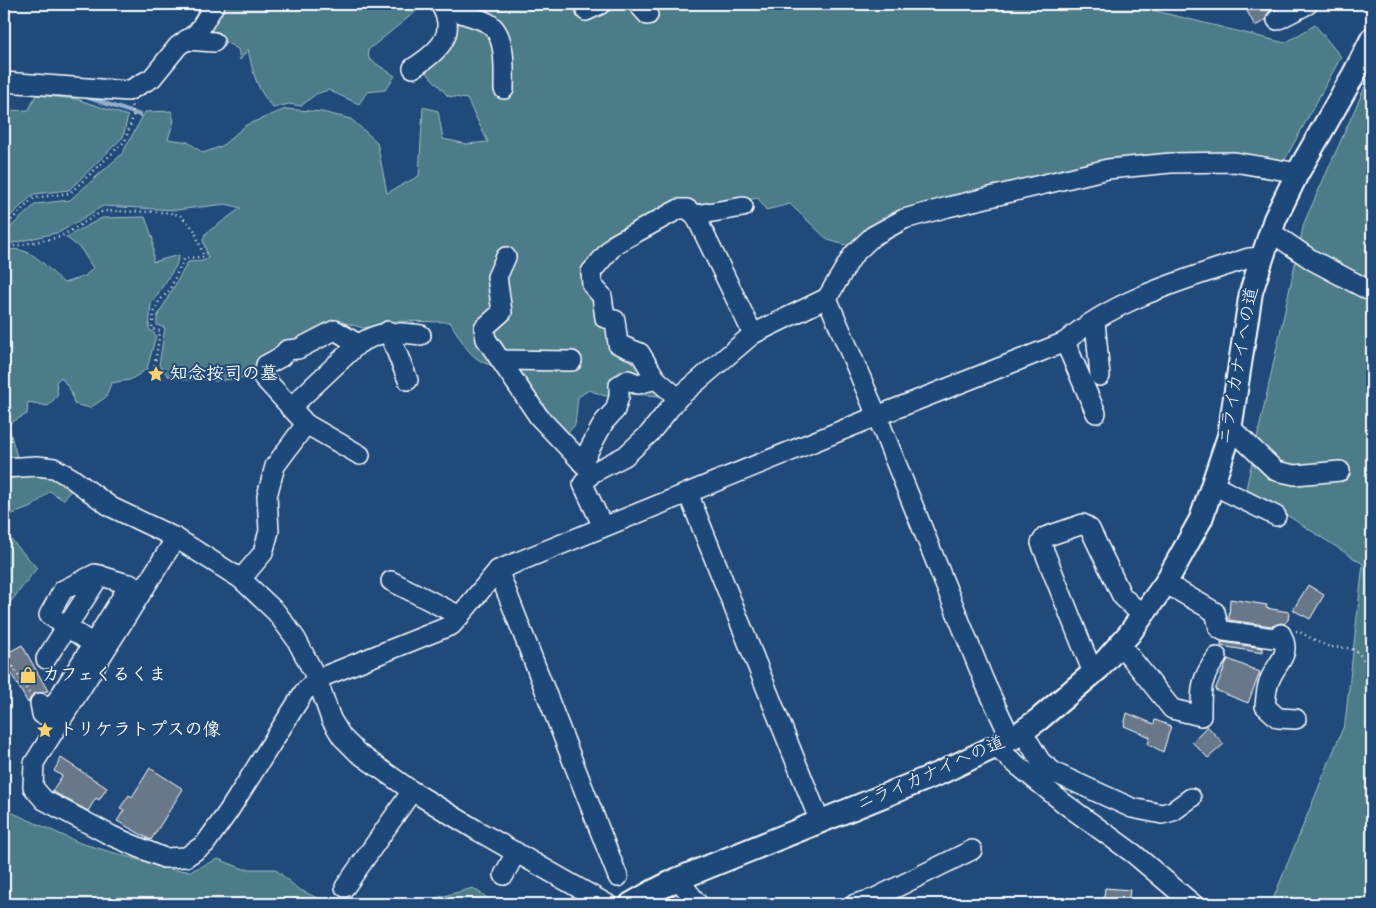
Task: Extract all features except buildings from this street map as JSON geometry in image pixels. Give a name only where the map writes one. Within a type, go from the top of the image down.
[{"type":"main road","name":"ニライカナイへの道","points":[[631,904],[678,879],[940,773],[1010,739],[1038,720],[1093,674],[1120,644],[1143,616],[1165,584],[1201,519],[1230,427],[1240,374],[1245,327],[1262,257],[1285,196],[1350,83],[1372,39]]},
{"type":"street","points":[[4,82],[128,90],[152,78],[178,46],[198,32],[215,4]]},
{"type":"street","points":[[413,68],[428,58],[443,43],[447,33],[447,19],[441,4]]},
{"type":"street","points":[[441,4],[451,10],[490,24],[500,38],[504,60],[504,89]]},
{"type":"street","points":[[1277,20],[1308,4]]},
{"type":"street","points":[[186,40],[214,42]]},
{"type":"street","points":[[587,468],[625,456],[649,434],[678,398],[753,334],[826,298],[853,256],[873,236],[904,220],[948,207],[1108,169],[1171,163],[1234,162],[1297,174]]},
{"type":"street","points":[[695,215],[743,207]]},
{"type":"street","points":[[678,398],[656,379],[640,353],[618,344],[615,320],[605,318],[602,296],[592,285],[591,272],[615,244],[679,209],[687,209],[695,215],[753,334]]},
{"type":"street","points":[[1271,232],[1312,260],[1372,292]]},
{"type":"street","points":[[506,257],[497,277],[502,312],[484,328],[486,339],[539,417],[587,468]]},
{"type":"street","points":[[137,586],[37,751],[33,787],[44,800],[112,836],[164,858],[186,857],[206,844],[304,692],[317,679],[452,625],[498,570],[1065,342],[1080,328],[1147,292],[1249,258],[1262,257]]},
{"type":"street","points":[[826,298],[877,416],[984,681],[1010,739],[1065,804],[1134,854],[1192,904]]},
{"type":"street","points":[[1095,321],[1100,376]]},
{"type":"street","points":[[358,344],[335,330],[298,349],[286,350],[281,357],[266,365],[264,377],[306,424],[360,455]]},
{"type":"street","points":[[388,331],[408,380]]},
{"type":"street","points":[[290,408],[358,344],[371,336],[388,331],[421,335]]},
{"type":"street","points":[[1065,342],[1096,412]]},
{"type":"street","points":[[502,360],[572,361]]},
{"type":"street","points":[[603,527],[583,484],[587,468],[604,422],[615,410],[620,397],[619,385],[628,380],[638,384],[656,379]]},
{"type":"street","points":[[241,579],[263,553],[269,531],[268,496],[275,466],[306,424]]},
{"type":"street","points":[[1230,427],[1276,472],[1294,475],[1340,471]]},
{"type":"street","points":[[4,468],[37,466],[54,468],[70,477],[111,507],[176,538],[241,579],[276,612],[296,639],[317,679],[330,719],[342,737],[358,753],[412,791],[607,904]]},
{"type":"street","points":[[1213,485],[1276,516]]},
{"type":"street","points":[[688,493],[820,822]]},
{"type":"street","points":[[1093,674],[1041,543],[1045,537],[1083,524],[1090,529],[1122,596],[1143,616]]},
{"type":"street","points":[[40,703],[42,714],[47,716],[93,644],[176,538]]},
{"type":"street","points":[[498,570],[618,877]]},
{"type":"street","points":[[93,644],[49,615],[63,590],[96,574],[137,586]]},
{"type":"street","points":[[391,581],[460,616]]},
{"type":"street","points":[[1165,584],[1215,612],[1219,628],[1224,631],[1274,638],[1280,634],[1285,642],[1284,656],[1269,681],[1265,706],[1278,718],[1296,718]]},
{"type":"street","points":[[46,659],[67,627]]},
{"type":"street","points":[[1120,644],[1172,709],[1201,716],[1202,682],[1208,669],[1217,657]]},
{"type":"street","points":[[1010,739],[1055,773],[1132,808],[1162,814],[1173,811],[1191,798]]},
{"type":"street","points":[[345,887],[412,791]]},
{"type":"street","points":[[854,904],[873,899],[972,850]]},
{"type":"street","points":[[504,875],[516,852]]},
{"type":"street","points":[[678,879],[698,904]]},
{"type":"path","points":[[4,227],[34,198],[70,194],[125,141],[134,114],[128,90]]},
{"type":"path","points":[[4,248],[60,237],[103,211],[164,212],[180,215],[194,229],[204,257],[186,258],[170,290],[159,301],[154,313],[152,329],[160,331],[154,370]]},
{"type":"path","points":[[1280,634],[1298,631],[1325,645],[1349,648],[1358,652],[1372,671]]},
{"type":"green space","points":[[224,4],[425,4],[368,50],[369,59],[395,76],[385,90],[367,92],[359,104],[328,90],[316,94],[301,106],[289,104],[273,108],[256,80],[248,49],[240,60],[238,49],[225,42],[202,35]]},
{"type":"green space","points":[[446,4],[634,4],[644,18],[661,4],[1128,4],[1285,43],[1315,25],[1341,57],[1282,165],[1074,169],[849,246],[828,240],[790,204],[766,210],[758,198],[699,208],[587,264],[635,356],[662,396],[629,394],[605,396],[589,390],[578,397],[575,425],[565,436],[512,370],[499,368],[480,361],[468,350],[450,322],[394,321],[363,328],[346,323],[278,353],[247,377],[217,381],[188,380],[168,376],[159,365],[165,328],[157,325],[157,317],[188,262],[203,261],[208,258],[203,240],[205,234],[241,208],[226,204],[176,210],[103,206],[60,232],[4,245],[4,233],[36,204],[70,200],[122,154],[145,112],[171,111],[174,121],[168,139],[188,142],[203,153],[222,146],[246,125],[286,109],[322,112],[351,119],[377,142],[387,193],[419,176],[423,107],[438,111],[443,139],[467,144],[488,142],[467,99],[448,96],[425,71]]},
{"type":"green space","points":[[1372,71],[1372,904],[1271,904],[1345,723],[1363,564],[1246,489],[1304,223]]},
{"type":"green space","points":[[36,95],[76,99],[128,116],[123,137],[69,190],[34,194],[4,222],[4,111],[29,110]]},
{"type":"green space","points":[[145,217],[153,239],[153,262],[179,255],[176,266],[151,304],[149,329],[156,335],[147,369],[130,380],[111,383],[106,397],[90,408],[74,404],[71,391],[61,377],[56,382],[58,395],[48,406],[28,402],[27,414],[8,424],[18,461],[4,462],[4,251],[14,249],[30,254],[64,283],[85,276],[93,268],[81,249],[66,237],[102,218]]},
{"type":"green space","points":[[39,475],[55,478],[72,489],[63,500],[50,491],[32,507],[4,517],[4,477]]},
{"type":"green space","points":[[4,517],[8,536],[37,568],[5,609],[4,608]]},
{"type":"green space","points":[[4,809],[80,843],[174,870],[191,871],[218,859],[244,869],[275,869],[298,889],[324,901],[344,904],[4,904]]},
{"type":"green space","points":[[473,888],[496,904],[424,904],[433,899]]},
{"type":"waterway","points":[[83,96],[140,115]]},
{"type":"place","name":"知念按司の墓","points":[[156,374]]},
{"type":"place","name":"カフェくるくま","points":[[28,675]]},
{"type":"place","name":"トリケラトプスの像","points":[[45,730]]}]
